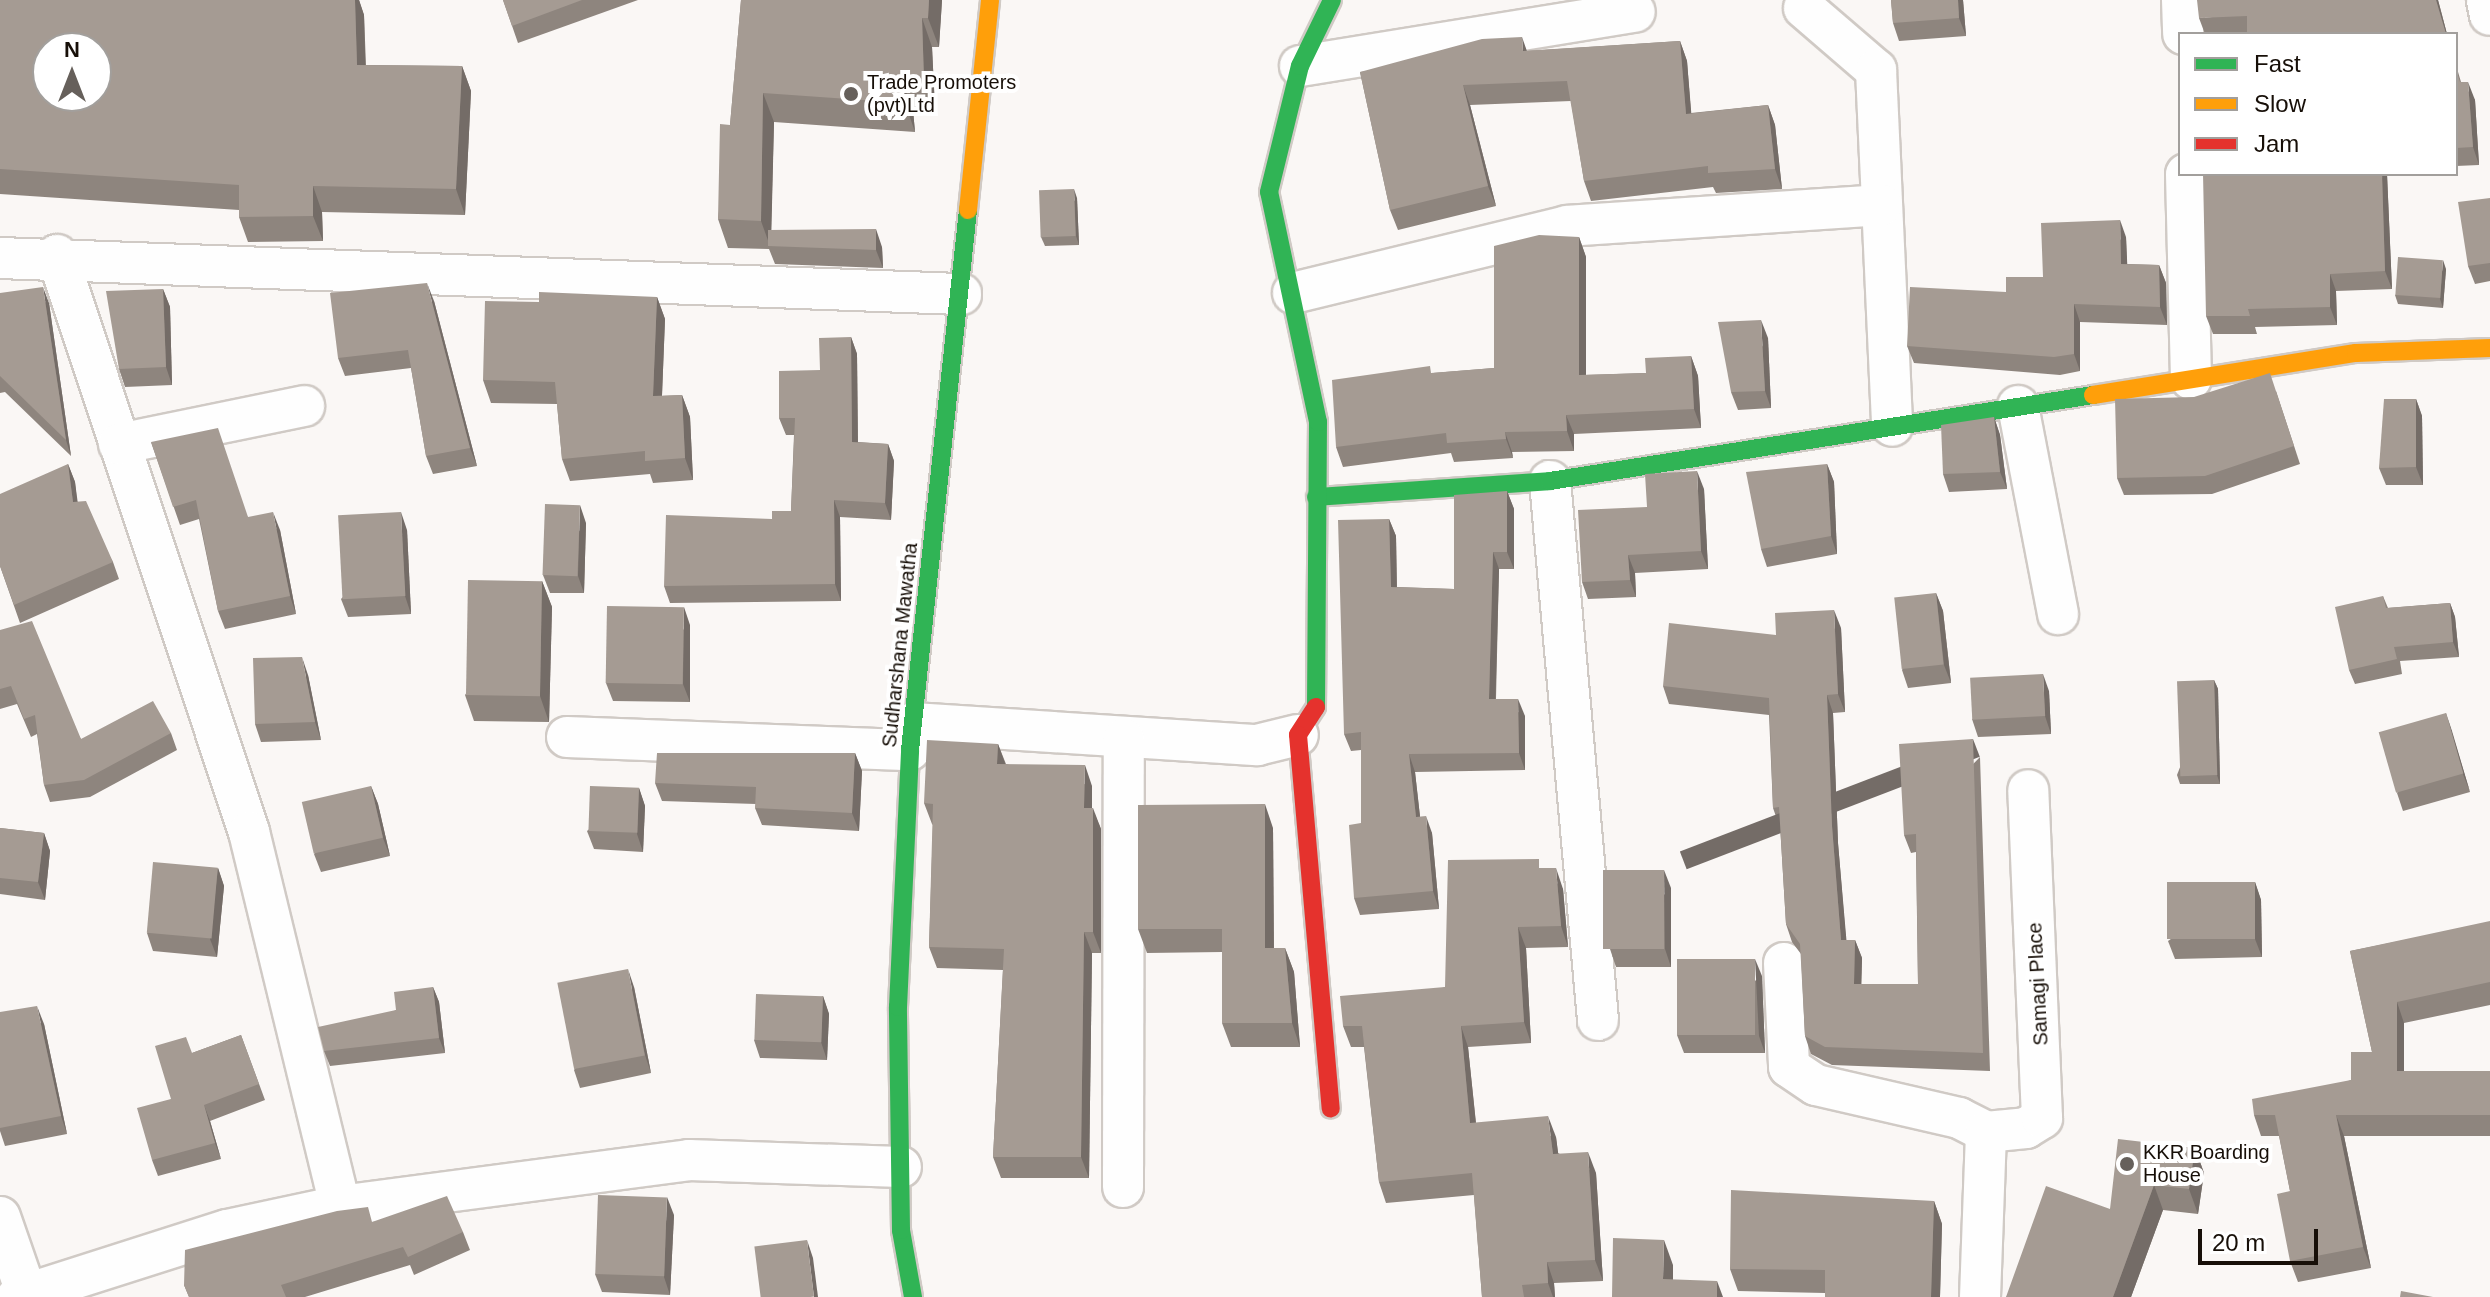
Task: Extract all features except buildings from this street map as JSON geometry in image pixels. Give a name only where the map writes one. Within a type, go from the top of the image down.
[{"type":"street","name":"Sudharshana Mawatha","points":[[913,1297],[901,1230],[898,1007],[911,737],[961,294],[990,0]]},
{"type":"street","points":[[1331,1109],[1298,735],[1320,701],[1316,497],[1318,422],[1293,293],[1269,192],[1300,66],[1332,0]]},
{"type":"street","points":[[2182,0],[2183,32]]},
{"type":"street","points":[[2487,0],[2490,15]]},
{"type":"street","points":[[1804,8],[1876,70],[1892,426]]},
{"type":"street","points":[[1300,66],[1635,12]]},
{"type":"street","points":[[2186,176],[2191,379]]},
{"type":"street","points":[[1293,293],[1567,226],[1881,205]]},
{"type":"street","points":[[57,255],[249,832],[340,1206]]},
{"type":"street","points":[[0,258],[57,255],[961,294]]},
{"type":"street","points":[[1316,497],[1550,481],[2356,353],[2490,348]]},
{"type":"street","points":[[119,444],[304,406]]},
{"type":"street","points":[[2018,406],[2058,614]]},
{"type":"street","points":[[1550,481],[1598,1020]]},
{"type":"street","points":[[567,737],[1124,739],[1257,745],[1298,735]]},
{"type":"street","points":[[1123,1187],[1124,739]]},
{"type":"street","name":"Samagi Place","points":[[1784,963],[1789,1067],[1816,1085],[1959,1118],[1986,1132],[2026,1128],[2042,1118],[2028,790]]},
{"type":"street","points":[[1980,1297],[1986,1132]]},
{"type":"street","points":[[0,1217],[22,1296],[227,1230],[340,1206],[689,1160],[901,1167]]},
{"type":"traffic: fast","points":[[1316,707],[1318,422],[1269,192],[1300,66],[1332,0]]},
{"type":"traffic: fast","points":[[913,1297],[901,1230],[898,1007],[910,750],[968,210]]},
{"type":"traffic: fast","points":[[1316,497],[1550,481],[2093,395]]},
{"type":"traffic: slow","points":[[968,210],[990,0]]},
{"type":"traffic: slow","points":[[2093,395],[2356,353],[2490,348]]},
{"type":"traffic: jam","points":[[1316,707],[1298,735],[1331,1109]]},
{"type":"place","name":"Trade Promoters (pvt)Ltd","points":[[851,94]]},
{"type":"place","name":"KKR Boarding House","points":[[2127,1164]]}]
